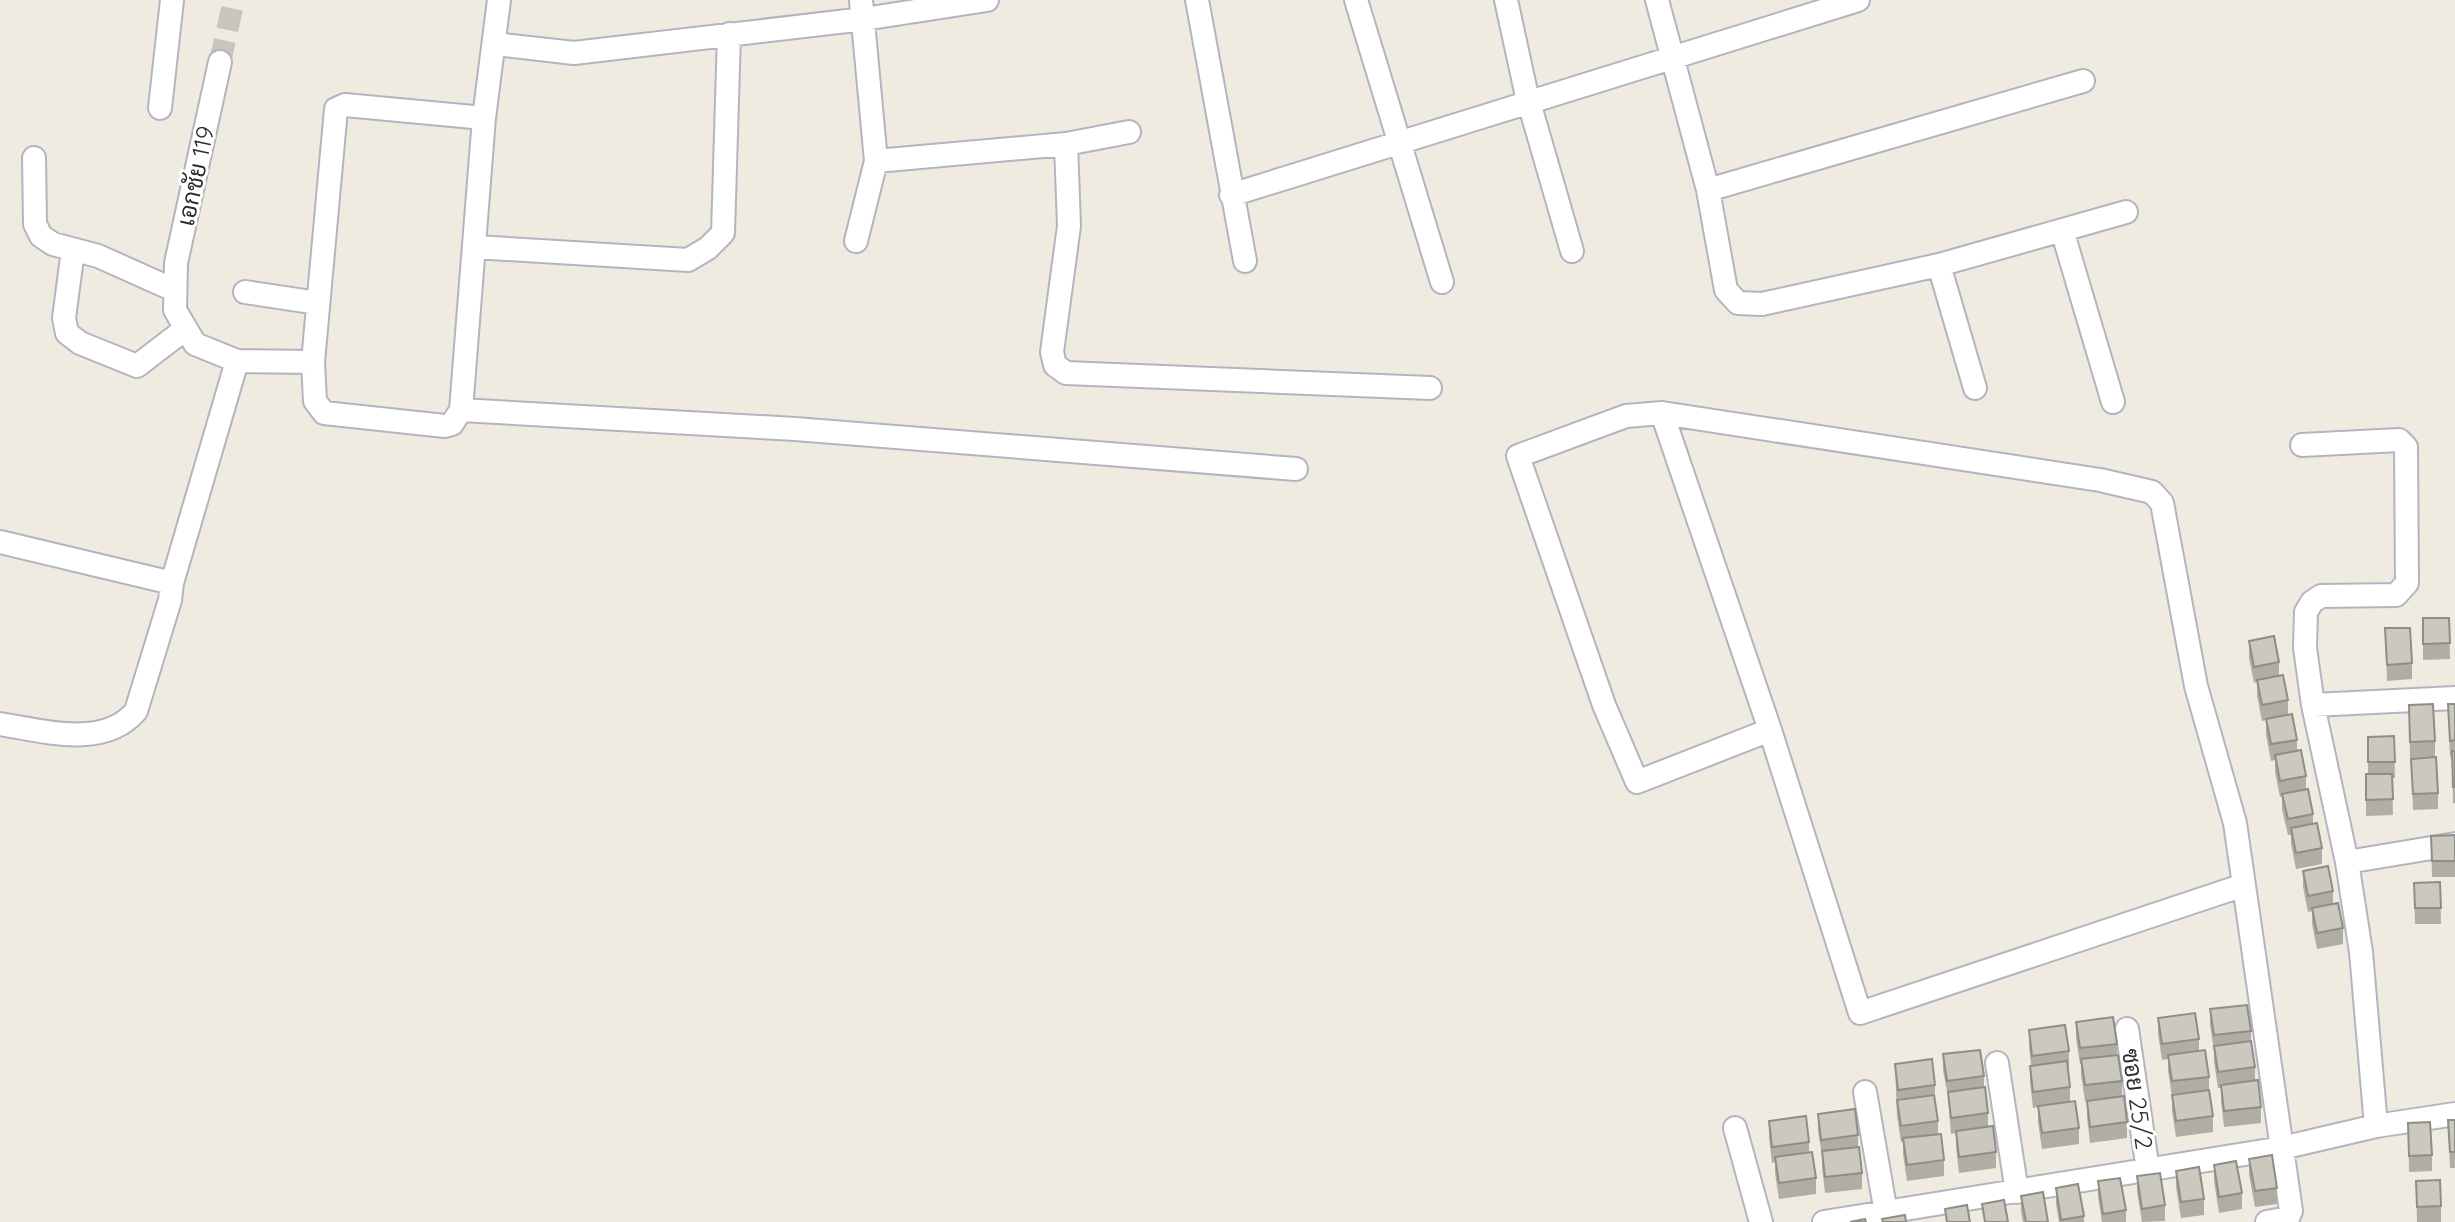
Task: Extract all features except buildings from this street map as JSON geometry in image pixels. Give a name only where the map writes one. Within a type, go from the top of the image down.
[{"type":"street","points":[[160,108],[172,0]]},
{"type":"street","points":[[484,118],[345,105],[336,109],[313,362],[315,401],[324,413],[445,426],[452,424],[461,410],[484,118],[499,0]]},
{"type":"street","points":[[495,44],[574,53],[729,34],[863,10],[987,0]]},
{"type":"street","points":[[1197,0],[1245,261]]},
{"type":"street","points":[[1356,0],[1397,143],[1442,282]]},
{"type":"street","points":[[1506,0],[1529,100],[1572,251]]},
{"type":"street","points":[[1657,0],[1708,190],[1726,290],[1738,303],[1762,304],[1939,265],[2126,212]]},
{"type":"street","points":[[1231,195],[1858,0]]},
{"type":"street","points":[[856,241],[876,161],[863,10]]},
{"type":"street","points":[[475,247],[688,260],[708,248],[723,233],[729,34]]},
{"type":"street","name":"เอกชัย 119","points":[[174,290],[220,62]]},
{"type":"street","points":[[1708,190],[2083,81]]},
{"type":"street","points":[[876,161],[1066,144],[1129,132]]},
{"type":"street","points":[[1066,144],[1069,226],[1052,352],[1055,365],[1066,373],[1430,388]]},
{"type":"street","points":[[34,158],[35,224],[41,236],[73,250],[98,256],[174,290],[175,310],[195,344],[237,361],[313,362]]},
{"type":"street","points":[[2062,230],[2113,402]]},
{"type":"street","points":[[73,250],[64,318],[67,333],[80,343],[137,366],[184,330]]},
{"type":"street","points":[[1939,265],[1975,388]]},
{"type":"street","points":[[245,292],[318,303]]},
{"type":"street","points":[[0,724],[87,734],[125,724],[136,711],[237,361]]},
{"type":"street","points":[[461,410],[795,429],[1296,469]]},
{"type":"street","points":[[1770,730],[1637,782],[1604,705],[1518,456],[1626,416],[1662,413],[2100,480],[2152,492],[2162,503],[2196,686],[2235,823],[2291,1211],[2288,1218],[2267,1222]]},
{"type":"street","points":[[1662,413],[1770,730],[1860,1013],[2244,885]]},
{"type":"street","points":[[2302,445],[2399,440],[2406,447],[2407,583],[2396,595],[2321,596],[2312,602],[2306,612],[2305,648],[2313,705],[2347,862],[2361,952],[2376,1126]]},
{"type":"street","points":[[0,542],[172,583]]},
{"type":"street","points":[[2313,705],[2455,698]]},
{"type":"street","points":[[2347,862],[2455,844]]},
{"type":"street","name":"ซอย 25/2","points":[[2127,1029],[2148,1170]]},
{"type":"street","points":[[1997,1063],[2017,1192]]},
{"type":"street","points":[[1865,1092],[1886,1213]]},
{"type":"street","points":[[1824,1222],[1886,1213],[1917,1215],[2017,1192],[2282,1148],[2376,1126],[2455,1114]]},
{"type":"street","points":[[1735,1128],[1761,1222]]},
{"type":"tunnel","points":[[220,62],[234,0]]}]
